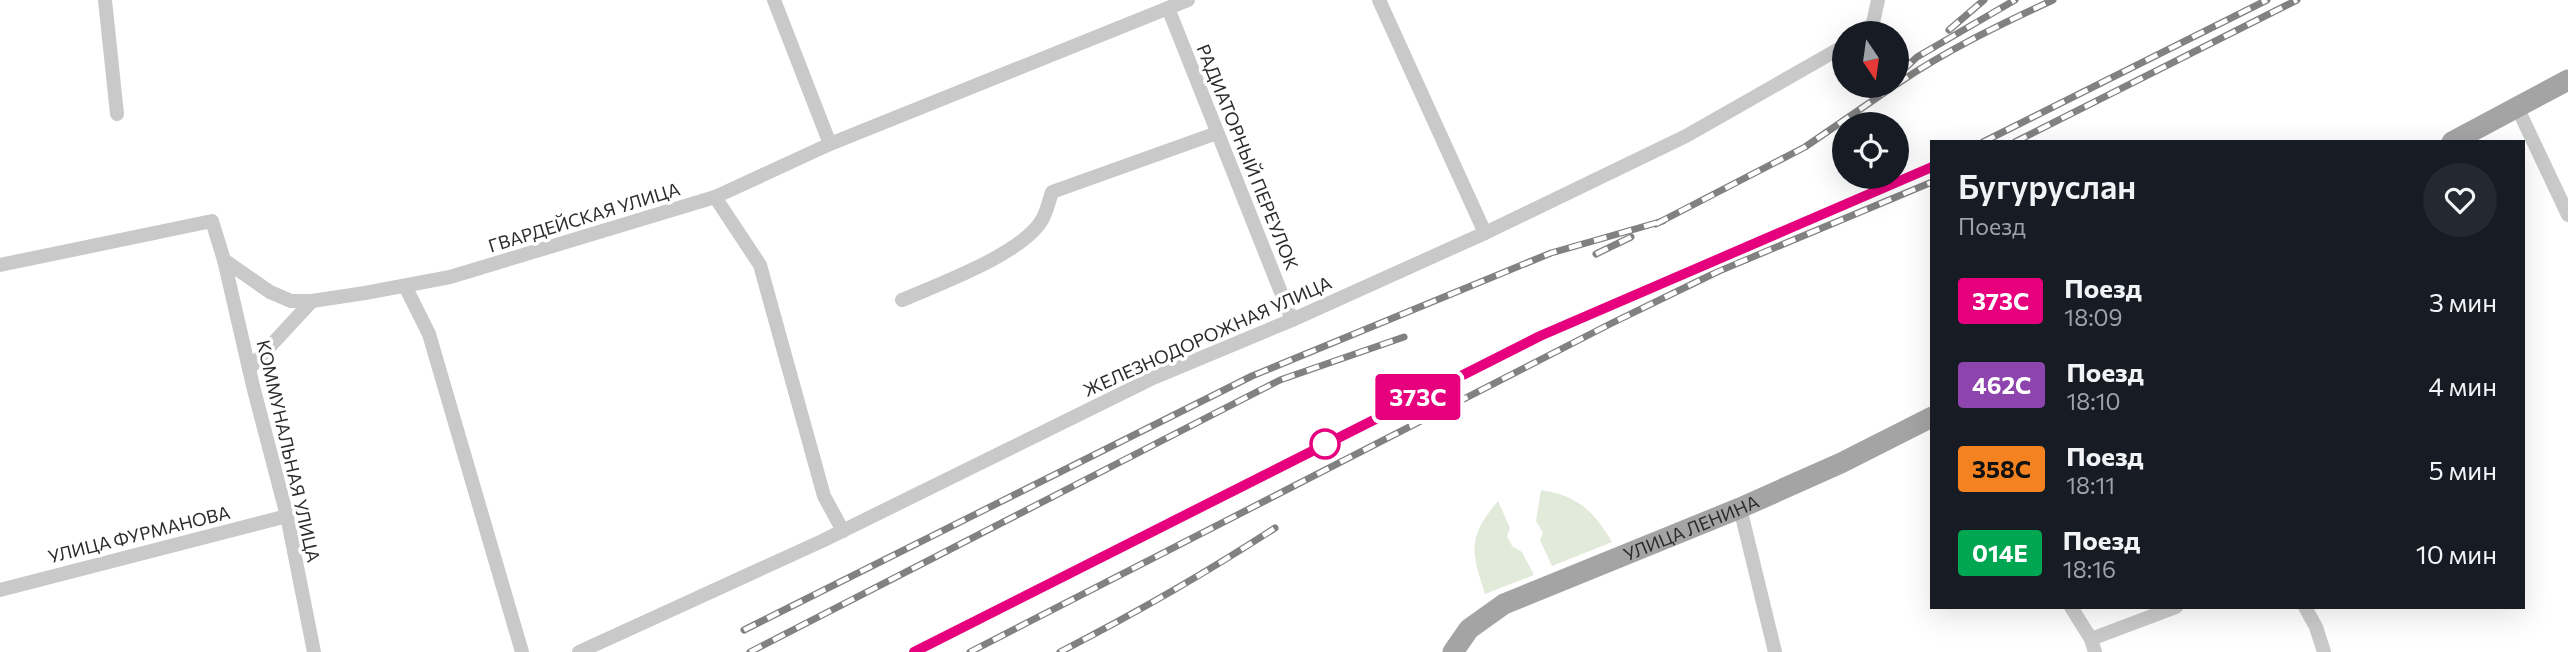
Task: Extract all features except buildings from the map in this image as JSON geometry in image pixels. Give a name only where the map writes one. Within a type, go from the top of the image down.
[{"type":"main road","points":[[2456,140],[2568,80]]},
{"type":"main road","name":"УЛИЦА ЛЕНИНА","points":[[1455,649],[1469,629],[1504,604],[1740,508],[1841,463],[1930,418]]},
{"type":"street","points":[[105,0],[117,114]]},
{"type":"street","points":[[774,0],[830,144]]},
{"type":"street","name":"ГВАРДЕЙСКАЯ УЛИЦА","points":[[224,260],[270,292],[291,301],[312,301],[405,286],[476,270],[715,197],[830,144],[1188,0]]},
{"type":"street","points":[[1379,0],[1485,233]]},
{"type":"street","points":[[1873,21],[1878,0]]},
{"type":"street","name":"РАДИАТОРНЫЙ ПЕРЕУЛОК","points":[[1168,8],[1292,320]]},
{"type":"street","name":"ЖЕЛЕЗНОДОРОЖНАЯ УЛИЦА","points":[[579,652],[843,531],[1153,377],[1292,320],[1485,233],[1686,136],[1832,53]]},
{"type":"street","points":[[2517,107],[2568,215]]},
{"type":"street","points":[[902,300],[978,267],[1022,241],[1042,220],[1052,192],[1217,133]]},
{"type":"street","points":[[715,197],[760,265],[824,496],[843,531]]},
{"type":"street","points":[[0,265],[212,221],[224,260]]},
{"type":"street","name":"КОММУНАЛЬНАЯ УЛИЦА","points":[[224,260],[287,516],[314,652]]},
{"type":"street","points":[[405,286],[429,334],[523,652]]},
{"type":"street","points":[[249,369],[312,301]]},
{"type":"street","points":[[1740,508],[1775,652]]},
{"type":"street","name":"УЛИЦА ФУРМАНОВА","points":[[0,590],[287,516]]},
{"type":"street","points":[[2072,609],[2093,646],[2172,609]]},
{"type":"street","points":[[2306,609],[2316,627],[2324,652]]},
{"type":"green space","points":[[1541,490],[1565,496],[1583,506],[1598,521],[1612,542],[1552,566],[1540,540],[1543,533],[1536,521]]},
{"type":"green space","points":[[1498,501],[1510,528],[1507,536],[1512,546],[1522,552],[1534,575],[1485,594],[1477,566],[1475,545],[1481,525]]},
{"type":"railway","points":[[1949,30],[1984,0]]},
{"type":"railway","points":[[1909,64],[1917,57],[2015,0]]},
{"type":"railway","points":[[1909,76],[1954,49],[2053,0]]},
{"type":"railway","points":[[1987,140],[2267,0]]},
{"type":"railway","points":[[2019,140],[2297,0]]},
{"type":"railway","points":[[1656,224],[1805,147],[1876,98]]},
{"type":"railway","points":[[914,652],[1540,336],[1930,168]]},
{"type":"railway","points":[[970,652],[1612,323],[1719,271],[1930,183]]},
{"type":"railway","points":[[744,630],[1252,376],[1551,253],[1663,221]]},
{"type":"railway","points":[[1596,254],[1631,237]]},
{"type":"railway","points":[[750,652],[1280,380],[1404,337]]},
{"type":"railway","points":[[1060,652],[1169,593],[1275,528]]},
{"type":"train","name":"373C","points":[[914,652],[1540,336],[1930,168]]}]
